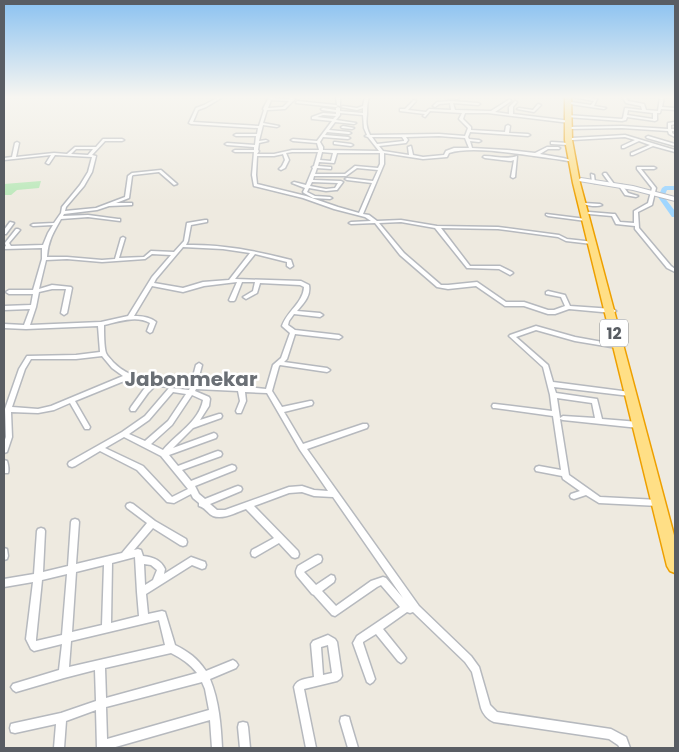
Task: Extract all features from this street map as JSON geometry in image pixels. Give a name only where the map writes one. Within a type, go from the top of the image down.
[{"type":"highway","name":"12","points":[[571,132],[573,161],[675,566]]},
{"type":"highway","name":"12","points":[[571,145],[581,180],[592,243],[611,311],[617,346],[640,425]]},
{"type":"highway","name":"12","points":[[660,503],[675,550]]},
{"type":"main road","points":[[581,180],[612,184],[675,199]]},
{"type":"street","points":[[318,142],[325,132]]},
{"type":"street","points":[[341,132],[349,133]]},
{"type":"street","points":[[361,214],[380,169],[382,152],[367,136],[366,132]]},
{"type":"street","points":[[469,132],[467,139],[471,148]]},
{"type":"street","points":[[482,132],[528,135]]},
{"type":"street","points":[[236,134],[258,135],[255,185],[361,214],[376,222],[402,254],[439,286],[448,287],[473,283],[505,304],[524,304],[548,312],[555,312],[568,307],[611,311]]},
{"type":"street","points":[[367,136],[403,135],[479,140]]},
{"type":"street","points":[[376,145],[406,141],[403,135]]},
{"type":"street","points":[[322,136],[348,138]]},
{"type":"street","points":[[552,143],[571,145],[625,136],[675,151]]},
{"type":"street","points":[[675,141],[648,137],[675,145]]},
{"type":"street","points":[[317,161],[333,162],[336,152],[335,138]]},
{"type":"street","points":[[90,155],[104,140],[122,140]]},
{"type":"street","points":[[293,140],[318,142]]},
{"type":"street","points":[[623,148],[639,140]]},
{"type":"street","points":[[235,151],[257,148],[266,142]]},
{"type":"street","points":[[318,142],[321,151],[306,193],[323,201],[323,204]]},
{"type":"street","points":[[14,157],[17,143]]},
{"type":"street","points":[[335,143],[351,145]]},
{"type":"street","points":[[227,144],[284,153],[292,151],[382,152],[411,156],[444,157],[448,155],[447,152],[450,149],[471,148],[516,156],[554,156],[573,161]]},
{"type":"street","points":[[632,154],[654,144]]},
{"type":"street","points":[[410,147],[411,156]]},
{"type":"street","points":[[69,154],[75,148],[96,148]]},
{"type":"street","points":[[534,156],[544,149],[558,148]]},
{"type":"street","points":[[281,169],[287,160],[284,153]]},
{"type":"street","points":[[48,163],[54,154]]},
{"type":"street","points":[[4,159],[54,154],[94,156],[90,172],[82,186],[64,207],[45,246],[44,259],[33,307],[26,327]]},
{"type":"street","points":[[485,157],[511,160],[516,156]]},
{"type":"street","points":[[513,177],[516,156]]},
{"type":"street","points":[[314,167],[330,168]]},
{"type":"street","points":[[313,174],[346,175],[357,167],[380,169]]},
{"type":"street","points":[[654,168],[643,167],[638,169],[652,184],[655,193],[650,204],[636,211],[636,225],[669,267],[675,271]]},
{"type":"street","points":[[62,213],[97,209],[128,198],[130,176],[132,174],[160,171],[175,184]]},
{"type":"street","points":[[592,174],[594,182]]},
{"type":"street","points":[[605,174],[612,184]]},
{"type":"street","points":[[347,179],[375,182]]},
{"type":"street","points":[[294,183],[308,188],[334,190],[341,183],[311,181]]},
{"type":"street","points":[[621,186],[626,194],[636,196]]},
{"type":"street","points":[[313,196],[330,198]]},
{"type":"street","points":[[110,205],[130,204]]},
{"type":"street","points":[[587,213],[600,205]]},
{"type":"street","points":[[548,214],[613,214],[618,223],[636,225]]},
{"type":"street","points":[[59,218],[88,216],[118,220]]},
{"type":"street","points":[[130,318],[150,284],[164,265],[182,246],[188,236],[189,224],[205,221]]},
{"type":"street","points":[[352,223],[411,222],[437,227],[500,228],[562,236],[566,240],[592,243]]},
{"type":"street","points":[[4,232],[12,223]]},
{"type":"street","points":[[33,225],[55,224]]},
{"type":"street","points":[[437,227],[469,267],[500,268],[510,273]]},
{"type":"street","points":[[18,230],[7,243],[6,248],[45,246]]},
{"type":"street","points":[[117,258],[123,238]]},
{"type":"street","points":[[182,246],[212,245],[254,252],[289,261],[290,266]]},
{"type":"street","points":[[44,259],[67,258],[93,261],[117,258],[145,258],[149,252],[175,254]]},
{"type":"street","points":[[231,281],[254,252]]},
{"type":"street","points":[[150,284],[183,290],[203,284],[240,280],[302,283],[307,286],[306,295],[286,320],[285,326],[293,332],[339,337]]},
{"type":"street","points":[[232,300],[240,280]]},
{"type":"street","points":[[246,297],[255,292],[258,281]]},
{"type":"street","points":[[9,292],[36,291],[52,287],[69,288],[64,313]]},
{"type":"street","points":[[548,294],[562,295],[568,307]]},
{"type":"street","points":[[4,308],[33,307]]},
{"type":"street","points":[[293,312],[320,315]]},
{"type":"street","points":[[4,326],[101,324],[130,318],[152,320],[150,331]]},
{"type":"street","points":[[101,324],[103,354],[127,377],[154,384],[269,390]]},
{"type":"street","points":[[617,346],[575,339],[537,328],[513,335],[513,339],[546,366],[560,416],[564,473],[572,483],[599,500],[660,503]]},
{"type":"street","points":[[293,332],[284,359],[278,363],[269,390],[302,448],[411,609]]},
{"type":"street","points":[[4,450],[8,437],[8,409],[22,369],[29,357],[103,354]]},
{"type":"street","points":[[278,363],[327,370]]},
{"type":"street","points":[[145,445],[170,423],[194,387],[199,365]]},
{"type":"street","points":[[8,409],[38,411],[71,400],[127,377]]},
{"type":"street","points":[[134,409],[146,391],[154,384]]},
{"type":"street","points":[[551,384],[630,394]]},
{"type":"street","points":[[165,454],[191,426],[208,400],[194,387]]},
{"type":"street","points":[[72,464],[124,434],[156,410],[171,390],[194,387]]},
{"type":"street","points":[[239,412],[242,404],[241,390],[243,388]]},
{"type":"street","points":[[553,395],[595,401],[599,422]]},
{"type":"street","points":[[71,400],[87,427]]},
{"type":"street","points":[[281,410],[310,403]]},
{"type":"street","points":[[495,406],[599,422],[640,425]]},
{"type":"street","points":[[191,426],[219,416]]},
{"type":"street","points":[[302,448],[365,426]]},
{"type":"street","points":[[124,434],[165,454],[178,469],[202,504],[210,510],[221,514],[296,489],[314,493],[333,494]]},
{"type":"street","points":[[165,454],[214,436]]},
{"type":"street","points":[[100,448],[140,468],[170,500],[174,500],[192,488],[232,468]]},
{"type":"street","points":[[178,469],[218,454]]},
{"type":"street","points":[[539,469],[564,473]]},
{"type":"street","points":[[202,504],[238,489]]},
{"type":"street","points":[[574,496],[585,492]]},
{"type":"street","points":[[248,505],[295,554]]},
{"type":"street","points":[[130,506],[152,523],[183,542]]},
{"type":"street","points":[[64,673],[75,522]]},
{"type":"street","points":[[126,554],[152,523]]},
{"type":"street","points":[[41,531],[38,577],[30,639],[32,643],[37,646],[106,627],[162,615],[171,648]]},
{"type":"street","points":[[255,553],[279,539]]},
{"type":"street","points":[[4,583],[108,561],[126,554],[138,553],[144,618]]},
{"type":"street","points":[[318,559],[300,572],[335,612],[374,584],[383,581],[411,609],[468,659],[476,670],[486,708],[494,717],[610,734],[622,741],[625,748]]},
{"type":"street","points":[[140,560],[149,560],[157,564],[161,569],[157,583]]},
{"type":"street","points":[[106,627],[108,561]]},
{"type":"street","points":[[141,592],[191,561],[202,565]]},
{"type":"street","points":[[316,591],[331,579]]},
{"type":"street","points":[[370,679],[358,643],[360,639],[411,609]]},
{"type":"street","points":[[378,629],[401,658]]},
{"type":"street","points":[[16,687],[64,673],[171,648],[185,654],[196,662],[210,686],[217,748]]},
{"type":"street","points":[[100,664],[102,747],[214,714]]},
{"type":"street","points":[[15,728],[61,718],[100,704],[205,676],[233,665]]},
{"type":"street","points":[[311,748],[299,687],[301,684],[319,681]]},
{"type":"street","points":[[59,748],[61,718]]},
{"type":"street","points":[[345,721],[353,748]]},
{"type":"street","points":[[243,728],[245,748]]},
{"type":"green space","points":[[41,181],[39,188],[17,190],[11,195],[4,195],[4,184]]},
{"type":"waterway","points":[[675,188],[665,188],[661,197],[675,215]]},
{"type":"district","name":"Jabonmekar","points":[[191,379]]}]
